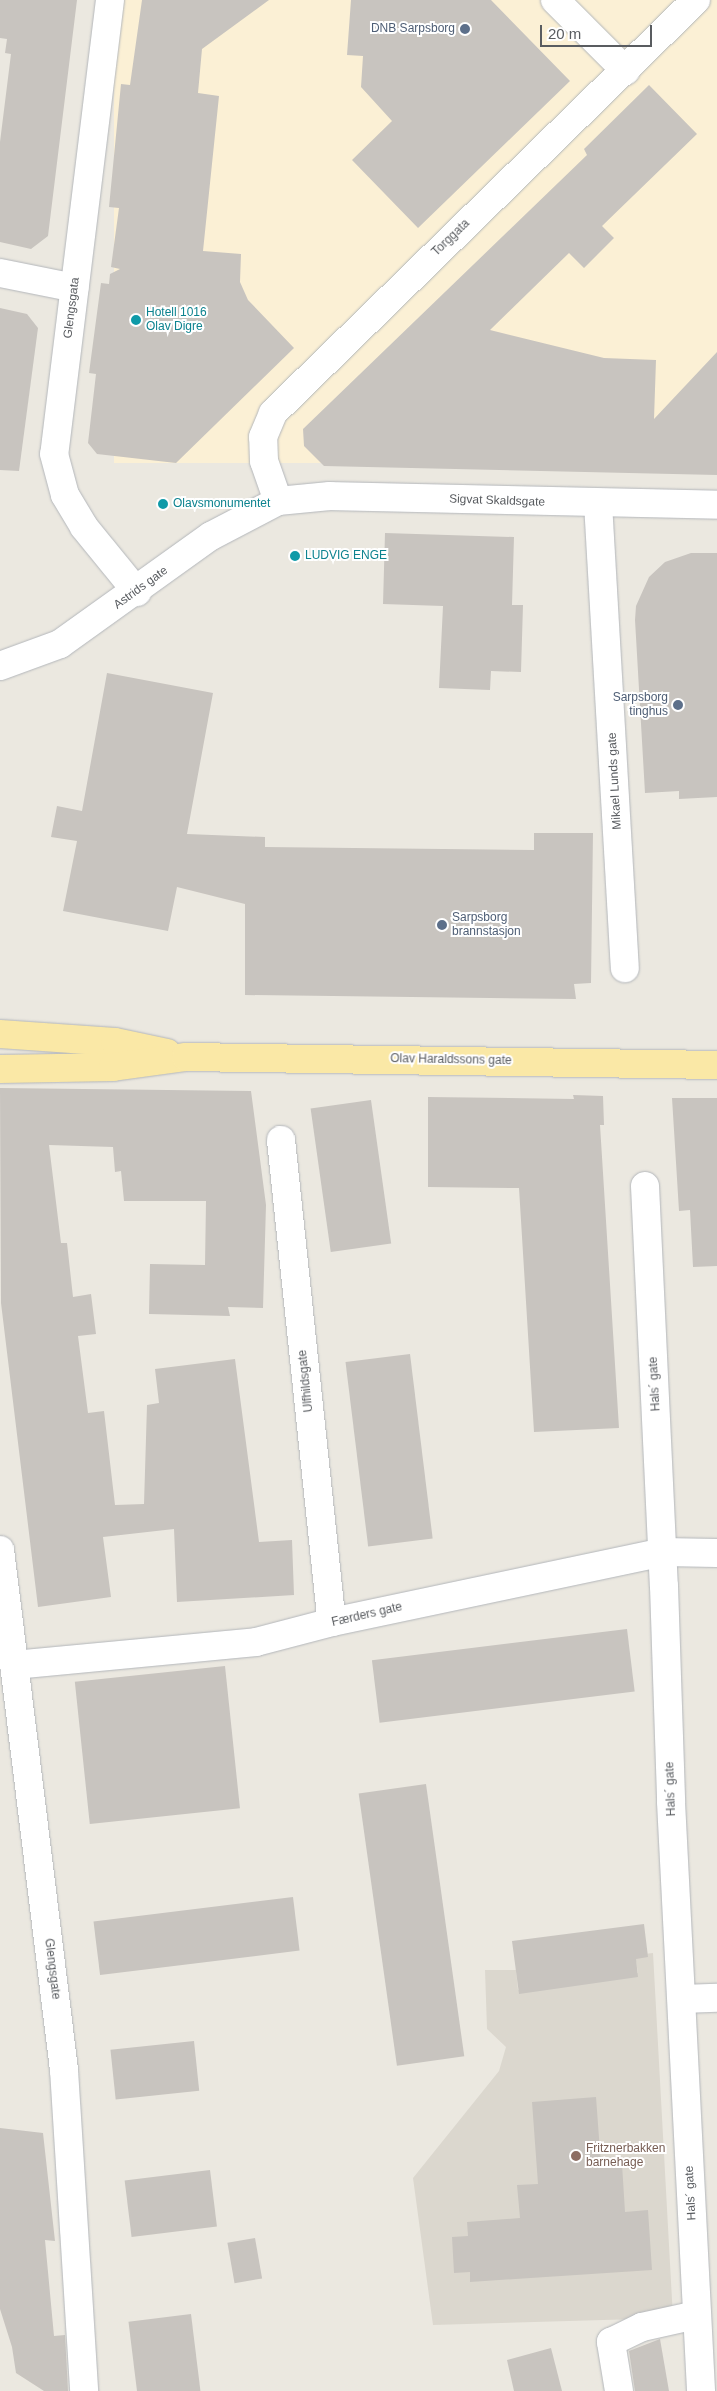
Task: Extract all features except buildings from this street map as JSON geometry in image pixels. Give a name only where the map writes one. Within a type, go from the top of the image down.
[{"type":"main road","name":"Olav Haraldssons gate","points":[[0,1034],[115,1042],[186,1057]]},
{"type":"main road","name":"Olav Haraldssons gate","points":[[0,1069],[113,1067],[186,1057],[717,1064]]},
{"type":"street","name":"Glengsgata","points":[[110,0],[54,454],[64,495],[84,527],[137,592]]},
{"type":"street","points":[[555,0],[626,71]]},
{"type":"street","name":"Torggata","points":[[278,501],[264,460],[263,437],[274,413],[367,318],[626,71],[696,0]]},
{"type":"street","points":[[0,273],[74,288]]},
{"type":"street","name":"Sigvat Skaldsgate","points":[[278,501],[330,496],[598,504],[717,505]]},
{"type":"street","name":"Astrids gate","points":[[0,666],[60,644],[137,592],[211,536],[278,501]]},
{"type":"street","name":"Mikael Lunds gate","points":[[598,504],[626,968]]},
{"type":"street","name":"Ulfhildsgate","points":[[281,1140],[332,1622]]},
{"type":"street","name":"Hals´ gate","points":[[645,1186],[663,1552],[671,1802],[701,2391]]},
{"type":"street","name":"Glengsgate","points":[[0,1550],[64,2070],[84,2391]]},
{"type":"street","name":"Færders gate","points":[[14,1665],[256,1642],[332,1622],[663,1552],[717,1554]]},
{"type":"street","points":[[682,1999],[717,1998]]},
{"type":"street","points":[[619,2391],[611,2342],[642,2327],[696,2315]]},
{"type":"shaded area","points":[[114,0],[717,0],[717,463],[114,463]]},
{"type":"shaded area","points":[[653,1953],[673,2318],[433,2325],[413,2178],[499,2071],[506,2047],[487,2029],[485,1970],[516,1970],[518,1990],[638,1973],[635,1955]]},
{"type":"place","name":"DNB Sarpsborg","points":[[465,29]]},
{"type":"place","name":"Hotell 1016 Olav Digre","points":[[136,320]]},
{"type":"place","name":"Olavsmonumentet","points":[[163,504]]},
{"type":"place","name":"LUDVIG ENGE","points":[[295,556]]},
{"type":"place","name":"Sarpsborg tinghus","points":[[678,705]]},
{"type":"place","name":"Sarpsborg brannstasjon","points":[[442,925]]},
{"type":"place","name":"Fritznerbakken barnehage","points":[[576,2156]]}]
